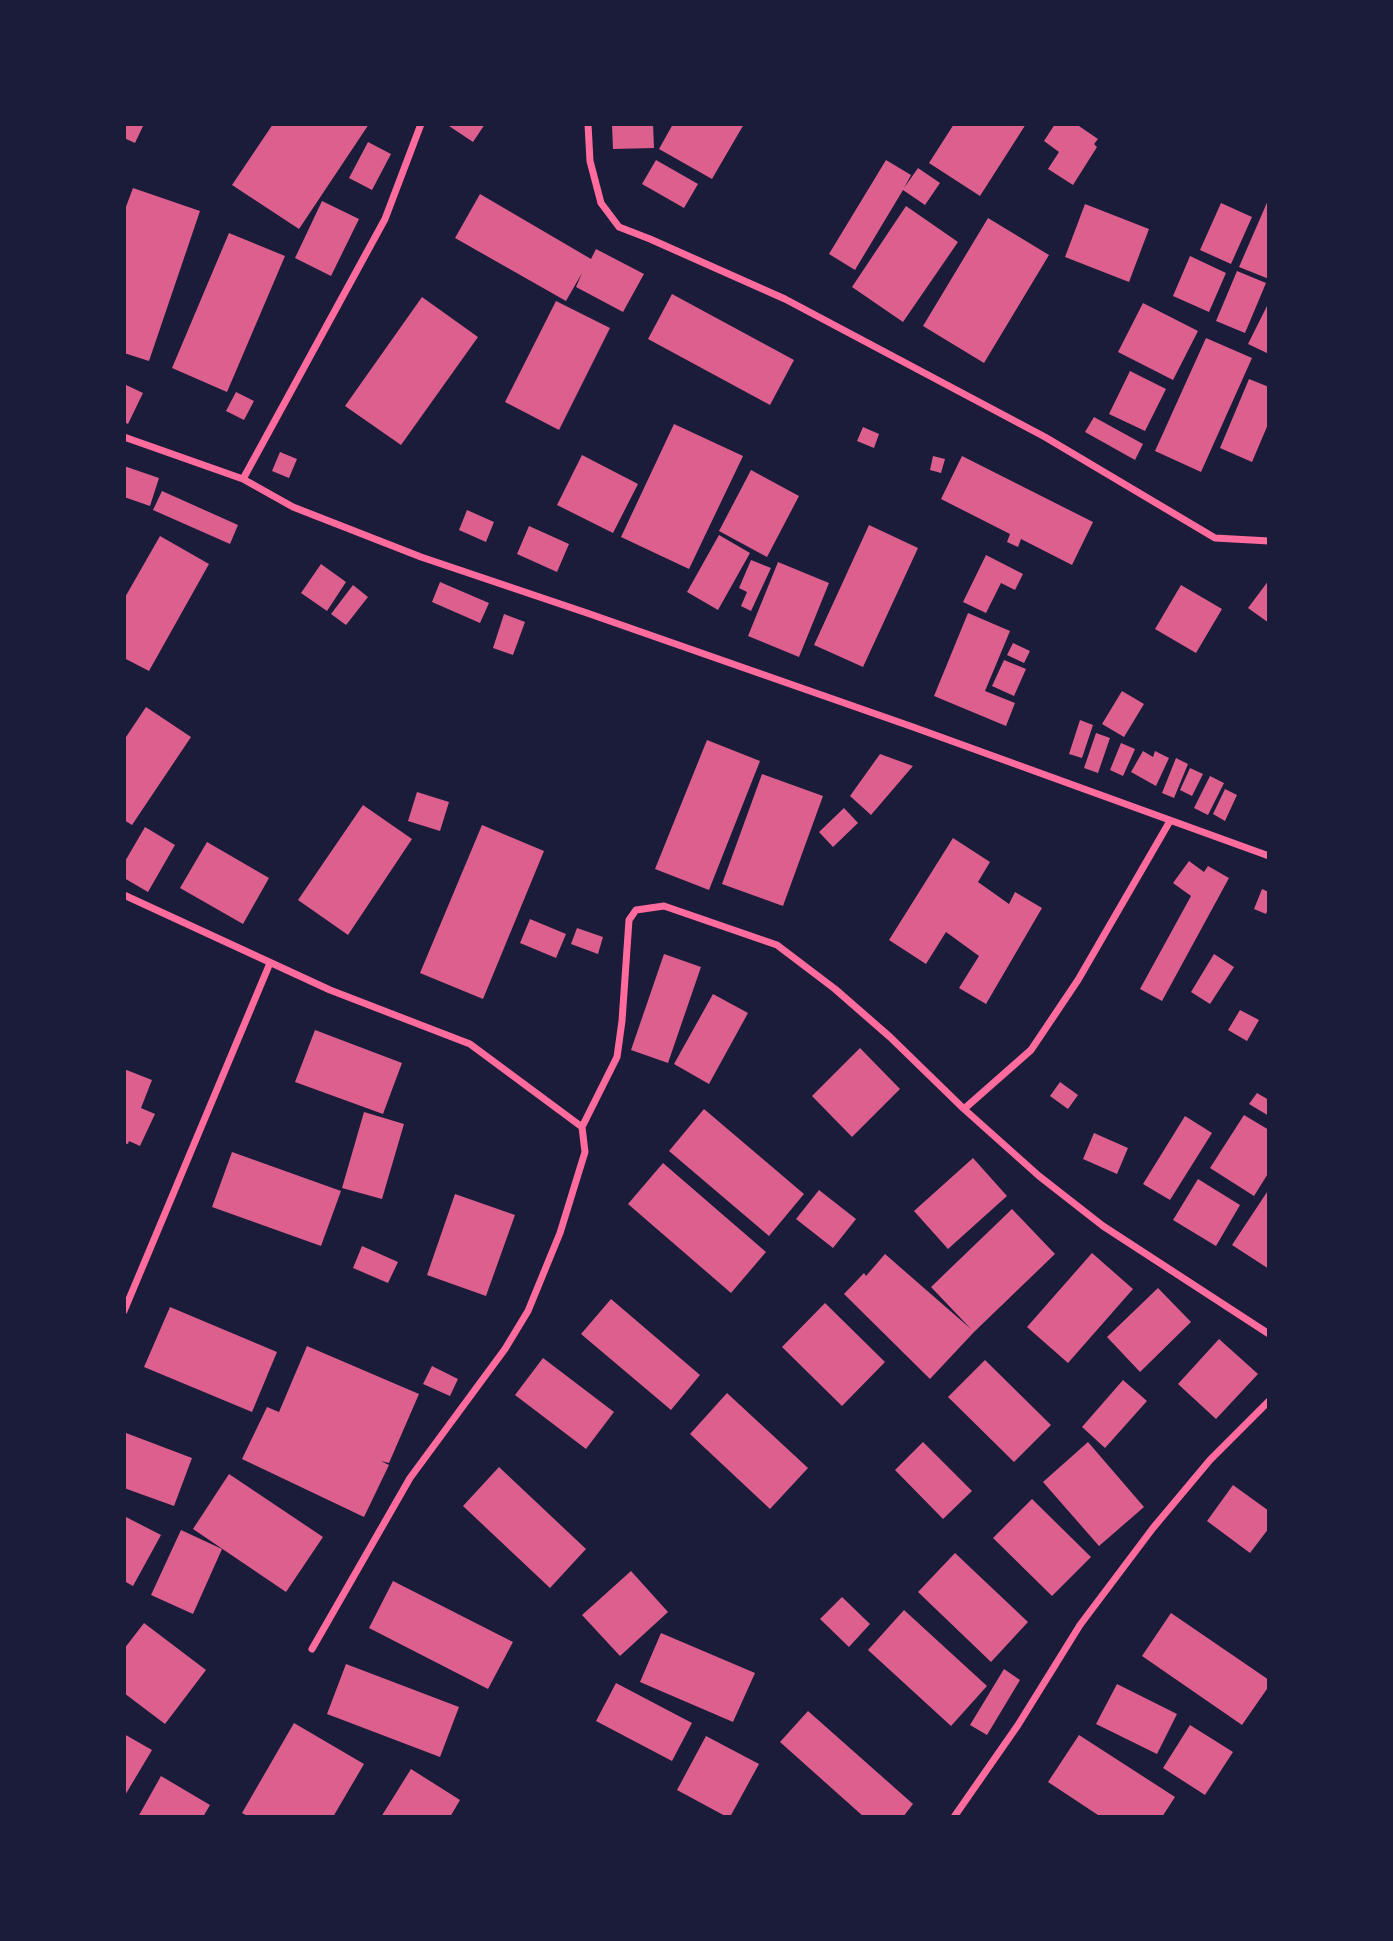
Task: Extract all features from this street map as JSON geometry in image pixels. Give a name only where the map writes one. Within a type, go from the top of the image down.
[{"type":"street","points":[[243,479],[385,219],[421,124]]},
{"type":"street","points":[[588,124],[590,160],[601,203],[619,227],[785,299],[1045,437],[1215,538],[1269,541]]},
{"type":"street","points":[[124,437],[243,479],[293,506],[421,557],[913,727],[1269,856]]},
{"type":"street","points":[[964,1109],[1031,1050],[1078,980],[1170,821]]},
{"type":"street","points":[[124,895],[330,990],[470,1044],[582,1127]]},
{"type":"street","points":[[312,1649],[410,1478],[505,1349],[528,1311],[560,1233],[585,1152],[582,1127],[617,1057],[629,920],[636,910],[664,906],[777,945],[835,989],[1039,1176],[1103,1226],[1269,1334]]},
{"type":"street","points":[[124,1311],[270,962]]},
{"type":"street","points":[[954,1817],[1018,1726],[1080,1625],[1153,1528],[1210,1460],[1269,1401]]},
{"type":"building","points":[[124,124],[144,124],[135,143],[124,138]]},
{"type":"building","points":[[273,124],[369,124],[299,229],[232,185]]},
{"type":"building","points":[[446,124],[485,124],[473,142]]},
{"type":"building","points":[[653,124],[654,148],[613,149],[612,125]]},
{"type":"building","points":[[673,124],[744,124],[712,179],[659,149]]},
{"type":"building","points":[[954,124],[1026,124],[980,196],[929,163]]},
{"type":"building","points":[[1055,124],[1076,124],[1098,139],[1094,144],[1097,147],[1073,185],[1048,169],[1059,152],[1044,141]]},
{"type":"building","points":[[368,142],[391,154],[372,190],[349,178]]},
{"type":"building","points":[[656,160],[698,184],[684,208],[642,184]]},
{"type":"building","points":[[886,160],[911,175],[904,188],[918,168],[940,183],[925,205],[903,190],[855,270],[829,254]]},
{"type":"building","points":[[133,188],[200,211],[149,361],[124,353],[124,212]]},
{"type":"building","points":[[480,194],[591,259],[596,249],[644,274],[623,312],[576,287],[582,273],[566,301],[455,238]]},
{"type":"building","points":[[1269,198],[1269,279],[1239,267]]},
{"type":"building","points":[[322,201],[359,219],[331,276],[295,258]]},
{"type":"building","points":[[1221,203],[1252,217],[1231,264],[1200,250]]},
{"type":"building","points":[[1085,204],[1149,229],[1129,282],[1065,257]]},
{"type":"building","points":[[906,206],[958,242],[903,322],[852,287]]},
{"type":"building","points":[[988,218],[1049,255],[984,363],[923,326]]},
{"type":"building","points":[[229,233],[285,256],[227,392],[172,368]]},
{"type":"building","points":[[1190,256],[1226,273],[1209,312],[1173,296]]},
{"type":"building","points":[[1237,271],[1266,283],[1245,333],[1216,321]]},
{"type":"building","points":[[672,294],[794,360],[770,405],[648,339]]},
{"type":"building","points":[[422,297],[478,337],[401,445],[345,406]]},
{"type":"building","points":[[556,301],[610,328],[559,430],[505,402]]},
{"type":"building","points":[[1269,302],[1269,354],[1248,344]]},
{"type":"building","points":[[1143,303],[1198,331],[1173,380],[1118,352]]},
{"type":"building","points":[[1206,338],[1252,358],[1201,472],[1155,451]]},
{"type":"building","points":[[1130,371],[1166,389],[1145,431],[1109,414]]},
{"type":"building","points":[[1249,379],[1269,387],[1269,422],[1252,462],[1220,448]]},
{"type":"building","points":[[124,384],[143,393],[128,424],[124,422]]},
{"type":"building","points":[[236,392],[254,401],[244,420],[226,411]]},
{"type":"building","points":[[1094,417],[1143,444],[1135,460],[1085,432]]},
{"type":"building","points":[[674,424],[743,456],[689,569],[621,537]]},
{"type":"building","points":[[863,427],[879,434],[874,448],[857,441]]},
{"type":"building","points":[[280,452],[297,459],[289,478],[272,471]]},
{"type":"building","points":[[582,455],[638,484],[613,533],[557,505]]},
{"type":"building","points":[[933,456],[945,459],[941,473],[930,470]]},
{"type":"building","points":[[962,456],[1093,522],[1072,565],[1021,539],[1018,547],[1007,542],[1010,534],[941,499]]},
{"type":"building","points":[[124,466],[159,478],[150,506],[124,497]]},
{"type":"building","points":[[751,470],[799,496],[767,557],[719,531]]},
{"type":"building","points":[[162,491],[238,525],[230,544],[153,510]]},
{"type":"building","points":[[467,510],[494,522],[486,542],[459,530]]},
{"type":"building","points":[[869,525],[918,548],[863,667],[814,645]]},
{"type":"building","points":[[529,526],[569,544],[557,572],[517,554]]},
{"type":"building","points":[[719,535],[750,553],[718,610],[687,592]]},
{"type":"building","points":[[160,536],[209,564],[149,671],[124,658],[124,599]]},
{"type":"building","points":[[986,555],[1023,574],[1015,590],[1001,583],[986,613],[963,602]]},
{"type":"building","points":[[751,560],[771,568],[751,611],[741,606],[747,592],[739,588]]},
{"type":"building","points":[[778,562],[829,583],[799,657],[748,636]]},
{"type":"building","points":[[321,564],[346,582],[327,611],[301,593]]},
{"type":"building","points":[[1269,580],[1269,623],[1248,608]]},
{"type":"building","points":[[440,582],[489,603],[480,623],[432,602]]},
{"type":"building","points":[[353,585],[368,597],[346,625],[331,614]]},
{"type":"building","points":[[1181,585],[1222,609],[1196,653],[1155,629]]},
{"type":"building","points":[[968,613],[1010,631],[985,691],[1015,703],[1006,726],[934,696]]},
{"type":"building","points":[[504,614],[525,622],[513,655],[493,648]]},
{"type":"building","points":[[1013,643],[1030,651],[1024,663],[1007,655]]},
{"type":"building","points":[[1004,660],[1026,669],[1014,696],[992,686]]},
{"type":"building","points":[[1122,691],[1144,704],[1124,737],[1102,724]]},
{"type":"building","points":[[146,707],[191,737],[132,825],[124,820],[124,740]]},
{"type":"building","points":[[1080,720],[1093,725],[1082,758],[1069,754]]},
{"type":"building","points":[[1096,733],[1110,738],[1098,773],[1084,768]]},
{"type":"building","points":[[707,740],[760,761],[709,890],[655,869]]},
{"type":"building","points":[[1121,743],[1135,749],[1123,776],[1110,770]]},
{"type":"building","points":[[1143,751],[1153,757],[1155,751],[1169,758],[1156,786],[1131,772]]},
{"type":"building","points":[[880,754],[913,766],[871,815],[850,796]]},
{"type":"building","points":[[1176,758],[1188,764],[1174,798],[1162,793]]},
{"type":"building","points":[[1190,768],[1203,774],[1192,796],[1180,790]]},
{"type":"building","points":[[762,774],[823,796],[783,906],[722,884]]},
{"type":"building","points":[[1210,776],[1224,783],[1208,815],[1194,808]]},
{"type":"building","points":[[1225,789],[1237,795],[1225,821],[1213,814]]},
{"type":"building","points":[[417,792],[449,802],[440,831],[408,821]]},
{"type":"building","points":[[363,805],[412,839],[348,935],[298,900]]},
{"type":"building","points":[[844,808],[858,823],[833,847],[819,832]]},
{"type":"building","points":[[482,825],[544,851],[483,999],[420,973]]},
{"type":"building","points":[[145,827],[175,845],[148,892],[124,878],[124,863]]},
{"type":"building","points":[[953,838],[990,862],[978,882],[1009,904],[1015,892],[1042,908],[986,1004],[959,988],[979,956],[946,932],[926,964],[889,940]]},
{"type":"building","points":[[207,842],[269,878],[243,924],[180,888]]},
{"type":"building","points":[[1189,861],[1204,872],[1208,866],[1229,878],[1162,1001],[1140,989],[1191,896],[1173,883]]},
{"type":"building","points":[[1262,889],[1269,892],[1266,914],[1254,909]]},
{"type":"building","points":[[530,919],[566,934],[556,958],[520,943]]},
{"type":"building","points":[[577,928],[603,937],[598,954],[571,944]]},
{"type":"building","points":[[664,954],[701,967],[668,1063],[631,1050]]},
{"type":"building","points":[[1214,954],[1234,967],[1210,1004],[1191,992]]},
{"type":"building","points":[[713,994],[748,1013],[709,1084],[674,1064]]},
{"type":"building","points":[[1240,1010],[1259,1020],[1247,1041],[1228,1030]]},
{"type":"building","points":[[315,1030],[402,1063],[383,1114],[295,1082]]},
{"type":"building","points":[[860,1048],[900,1089],[852,1137],[812,1096]]},
{"type":"building","points":[[124,1069],[152,1080],[141,1108],[155,1114],[140,1146],[129,1141],[128,1144],[124,1143]]},
{"type":"building","points":[[1060,1082],[1078,1095],[1068,1109],[1050,1096]]},
{"type":"building","points":[[1257,1093],[1269,1100],[1269,1116],[1249,1104]]},
{"type":"building","points":[[704,1109],[804,1194],[769,1236],[669,1151]]},
{"type":"building","points":[[364,1112],[404,1124],[382,1199],[342,1188]]},
{"type":"building","points":[[1244,1115],[1269,1130],[1269,1172],[1254,1196],[1210,1168]]},
{"type":"building","points":[[1185,1116],[1212,1133],[1170,1200],[1143,1184]]},
{"type":"building","points":[[1094,1133],[1128,1148],[1117,1174],[1083,1159]]},
{"type":"building","points":[[232,1152],[341,1191],[321,1246],[212,1207]]},
{"type":"building","points":[[973,1158],[1007,1196],[948,1249],[914,1211]]},
{"type":"building","points":[[663,1163],[766,1252],[731,1293],[628,1204]]},
{"type":"building","points":[[1198,1179],[1240,1205],[1216,1246],[1173,1220]]},
{"type":"building","points":[[1269,1189],[1269,1269],[1232,1245]]},
{"type":"building","points":[[819,1190],[856,1219],[833,1248],[796,1219]]},
{"type":"building","points":[[455,1194],[515,1215],[486,1296],[427,1275]]},
{"type":"building","points":[[1012,1209],[1055,1254],[974,1332],[930,1379],[844,1294],[864,1273],[866,1276],[885,1254],[971,1329],[931,1287]]},
{"type":"building","points":[[362,1246],[398,1262],[388,1283],[353,1268]]},
{"type":"building","points":[[1092,1253],[1133,1289],[1068,1363],[1027,1327]]},
{"type":"building","points":[[1158,1288],[1191,1322],[1140,1372],[1107,1337]]},
{"type":"building","points":[[611,1299],[700,1375],[671,1410],[581,1334]]},
{"type":"building","points":[[825,1303],[885,1362],[842,1406],[782,1347]]},
{"type":"building","points":[[170,1307],[277,1352],[252,1412],[144,1367]]},
{"type":"building","points":[[1219,1339],[1258,1374],[1216,1419],[1178,1384]]},
{"type":"building","points":[[307,1346],[419,1394],[389,1463],[381,1461],[389,1465],[364,1517],[242,1459],[267,1407],[279,1412]]},
{"type":"building","points":[[543,1358],[614,1412],[586,1449],[515,1395]]},
{"type":"building","points":[[985,1360],[1051,1425],[1014,1462],[948,1397]]},
{"type":"building","points":[[432,1366],[458,1379],[450,1396],[423,1384]]},
{"type":"building","points":[[1123,1380],[1147,1401],[1105,1448],[1082,1427]]},
{"type":"building","points":[[727,1393],[808,1468],[770,1509],[690,1434]]},
{"type":"building","points":[[126,1433],[192,1458],[174,1506],[124,1488]]},
{"type":"building","points":[[923,1442],[972,1491],[943,1519],[895,1470]]},
{"type":"building","points":[[1088,1442],[1144,1507],[1099,1546],[1043,1482]]},
{"type":"building","points":[[499,1467],[586,1549],[550,1588],[463,1506]]},
{"type":"building","points":[[229,1474],[323,1537],[286,1592],[193,1529]]},
{"type":"building","points":[[1233,1485],[1269,1511],[1269,1528],[1250,1553],[1207,1521]]},
{"type":"building","points":[[1032,1499],[1091,1557],[1052,1596],[993,1538]]},
{"type":"building","points":[[124,1516],[161,1535],[133,1586],[124,1581]]},
{"type":"building","points":[[181,1530],[222,1549],[193,1614],[151,1595]]},
{"type":"building","points":[[955,1553],[1028,1622],[991,1662],[918,1592]]},
{"type":"building","points":[[631,1571],[668,1612],[620,1656],[582,1615]]},
{"type":"building","points":[[393,1581],[513,1642],[488,1689],[369,1628]]},
{"type":"building","points":[[842,1597],[870,1624],[849,1647],[820,1619]]},
{"type":"building","points":[[904,1610],[987,1686],[951,1726],[868,1650]]},
{"type":"building","points":[[1171,1613],[1269,1680],[1269,1686],[1242,1725],[1142,1656]]},
{"type":"building","points":[[144,1623],[206,1670],[165,1724],[124,1693],[124,1649]]},
{"type":"building","points":[[661,1633],[755,1673],[733,1722],[640,1682]]},
{"type":"building","points":[[346,1664],[459,1707],[440,1757],[327,1714]]},
{"type":"building","points":[[1004,1669],[1020,1680],[987,1735],[970,1725]]},
{"type":"building","points":[[616,1683],[692,1723],[672,1761],[596,1721]]},
{"type":"building","points":[[1117,1684],[1177,1714],[1157,1754],[1096,1724]]},
{"type":"building","points":[[808,1711],[913,1804],[903,1817],[864,1817],[780,1742]]},
{"type":"building","points":[[294,1723],[364,1764],[333,1817],[249,1817],[242,1813]]},
{"type":"building","points":[[1190,1725],[1233,1752],[1205,1795],[1163,1768]]},
{"type":"building","points":[[124,1734],[152,1750],[124,1797]]},
{"type":"building","points":[[1079,1735],[1175,1797],[1162,1817],[1101,1817],[1048,1782]]},
{"type":"building","points":[[706,1736],[759,1764],[730,1817],[677,1790]]},
{"type":"building","points":[[411,1769],[460,1800],[450,1817],[381,1817]]},
{"type":"building","points":[[161,1776],[210,1805],[203,1817],[138,1817]]}]
